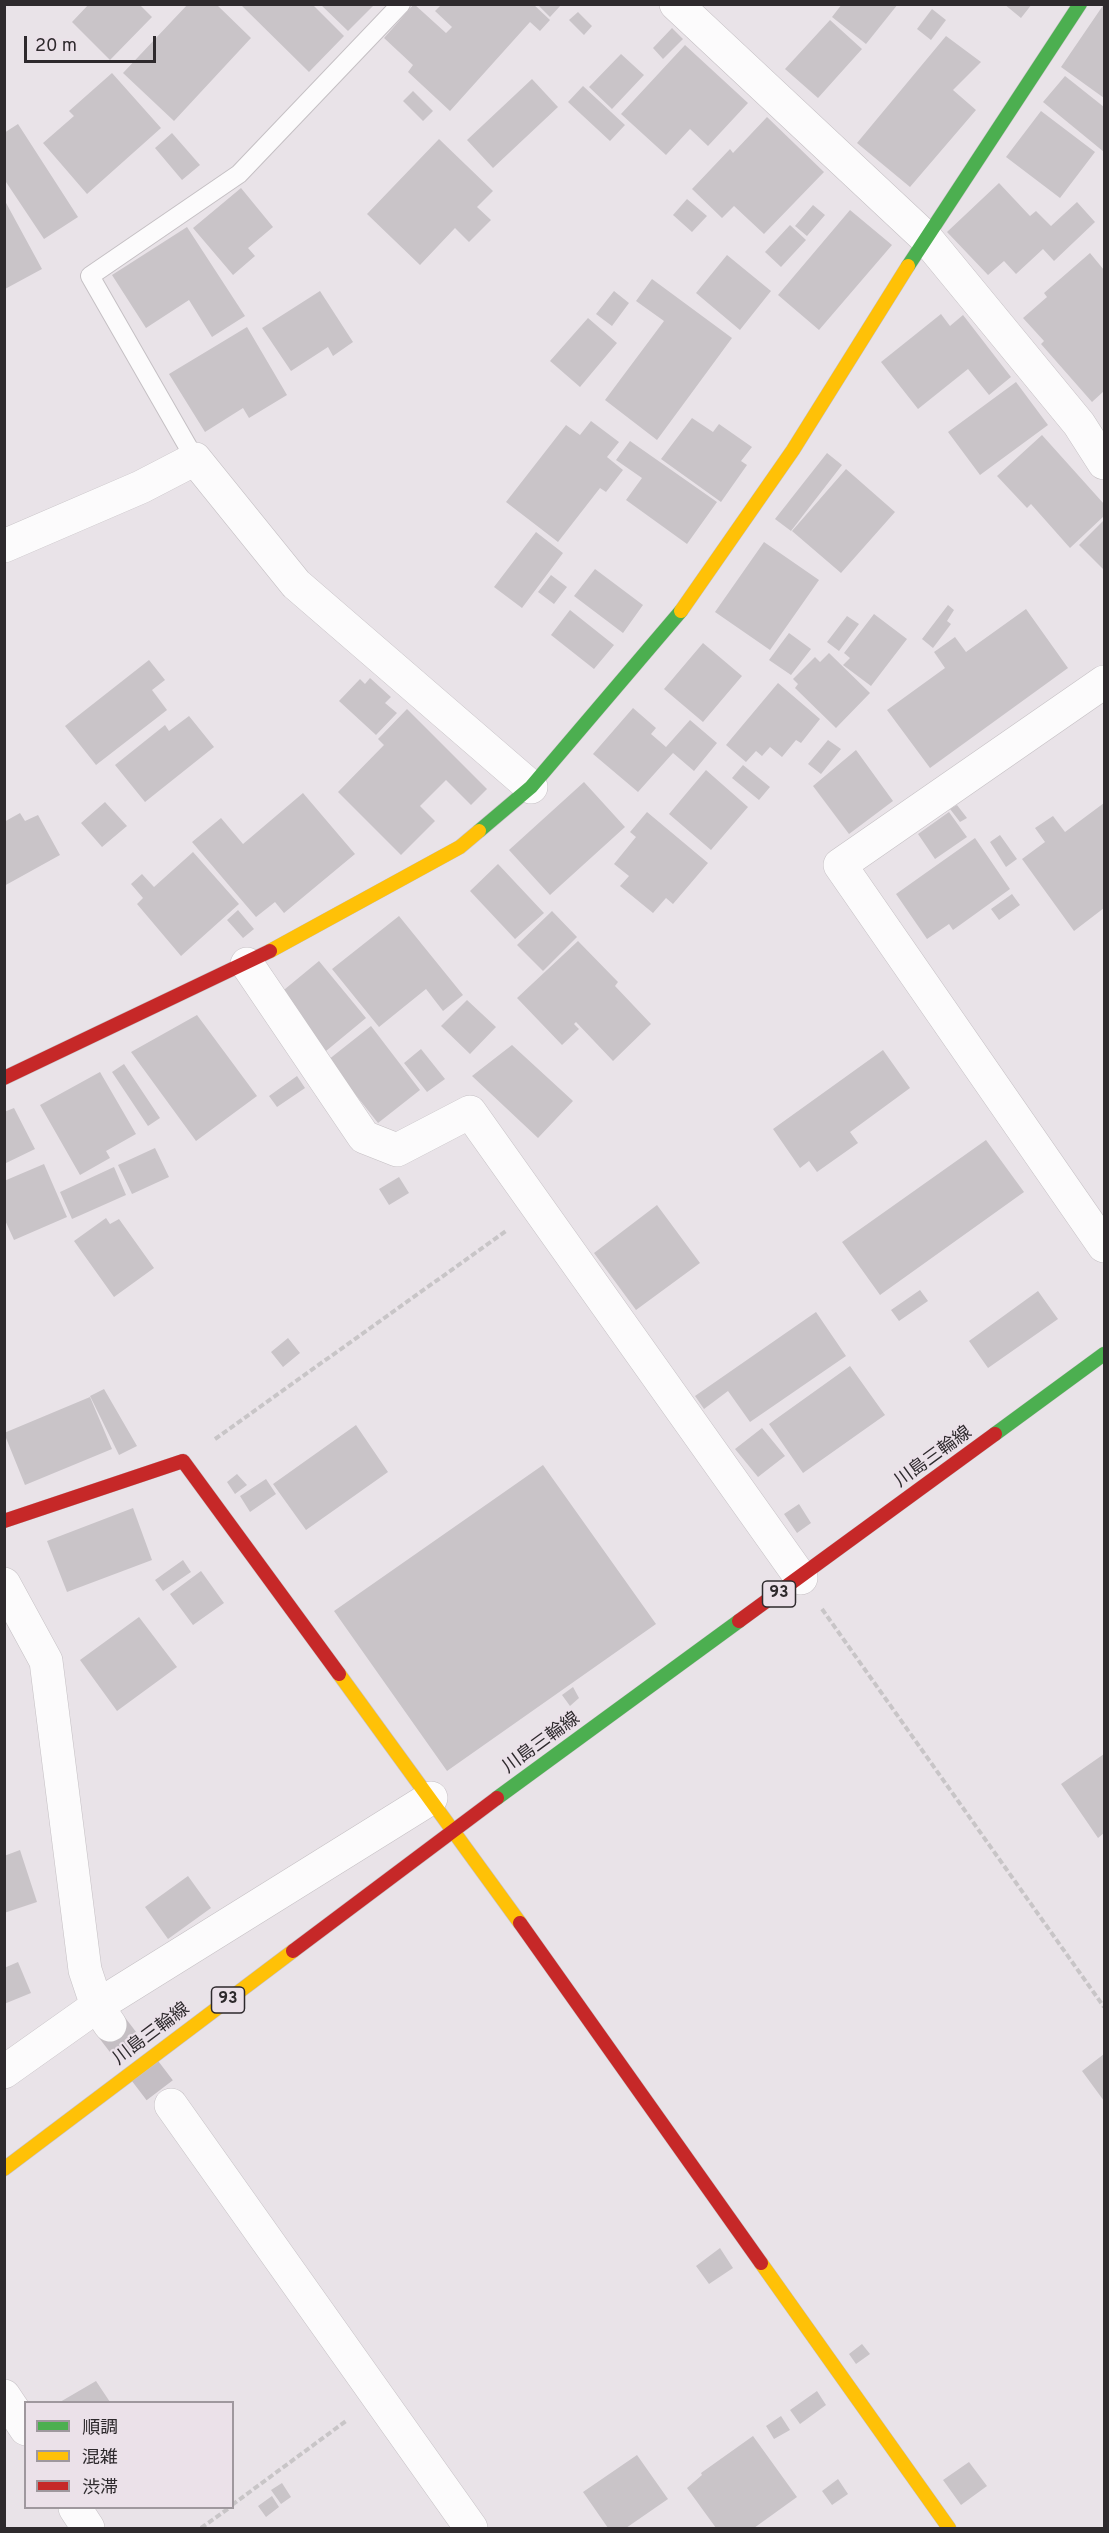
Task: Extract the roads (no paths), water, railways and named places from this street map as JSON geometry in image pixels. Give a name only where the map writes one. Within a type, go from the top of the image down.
[{"type":"street","points":[[676,4],[926,238],[1079,424],[1104,463]]},
{"type":"street","points":[[4,1078],[98,1031],[248,964],[460,847],[531,787],[681,611],[793,450],[926,238],[1080,4]]},
{"type":"street","points":[[4,546],[141,487],[195,459],[296,584],[531,787]]},
{"type":"street","points":[[1104,682],[840,865],[1104,1246]]},
{"type":"street","points":[[248,964],[364,1137],[397,1150],[471,1112],[801,1578]]},
{"type":"street","name":"川島三輪線","points":[[4,2169],[452,1832],[1104,1354]]},
{"type":"street","points":[[4,1521],[183,1461],[431,1798],[452,1832],[949,2529]]},
{"type":"street","points":[[4,1584],[46,1661],[85,1970],[103,2015]]},
{"type":"street","points":[[4,2072],[103,2015],[431,1798]]},
{"type":"street","points":[[171,2105],[471,2529]]},
{"type":"street","points":[[4,2396],[24,2426]]},
{"type":"street","points":[[76,2509],[88,2529]]},
{"type":"lane","points":[[195,459],[90,276],[239,174],[401,4]]},
{"type":"tunnel","points":[[110,2025],[171,2105]]}]
